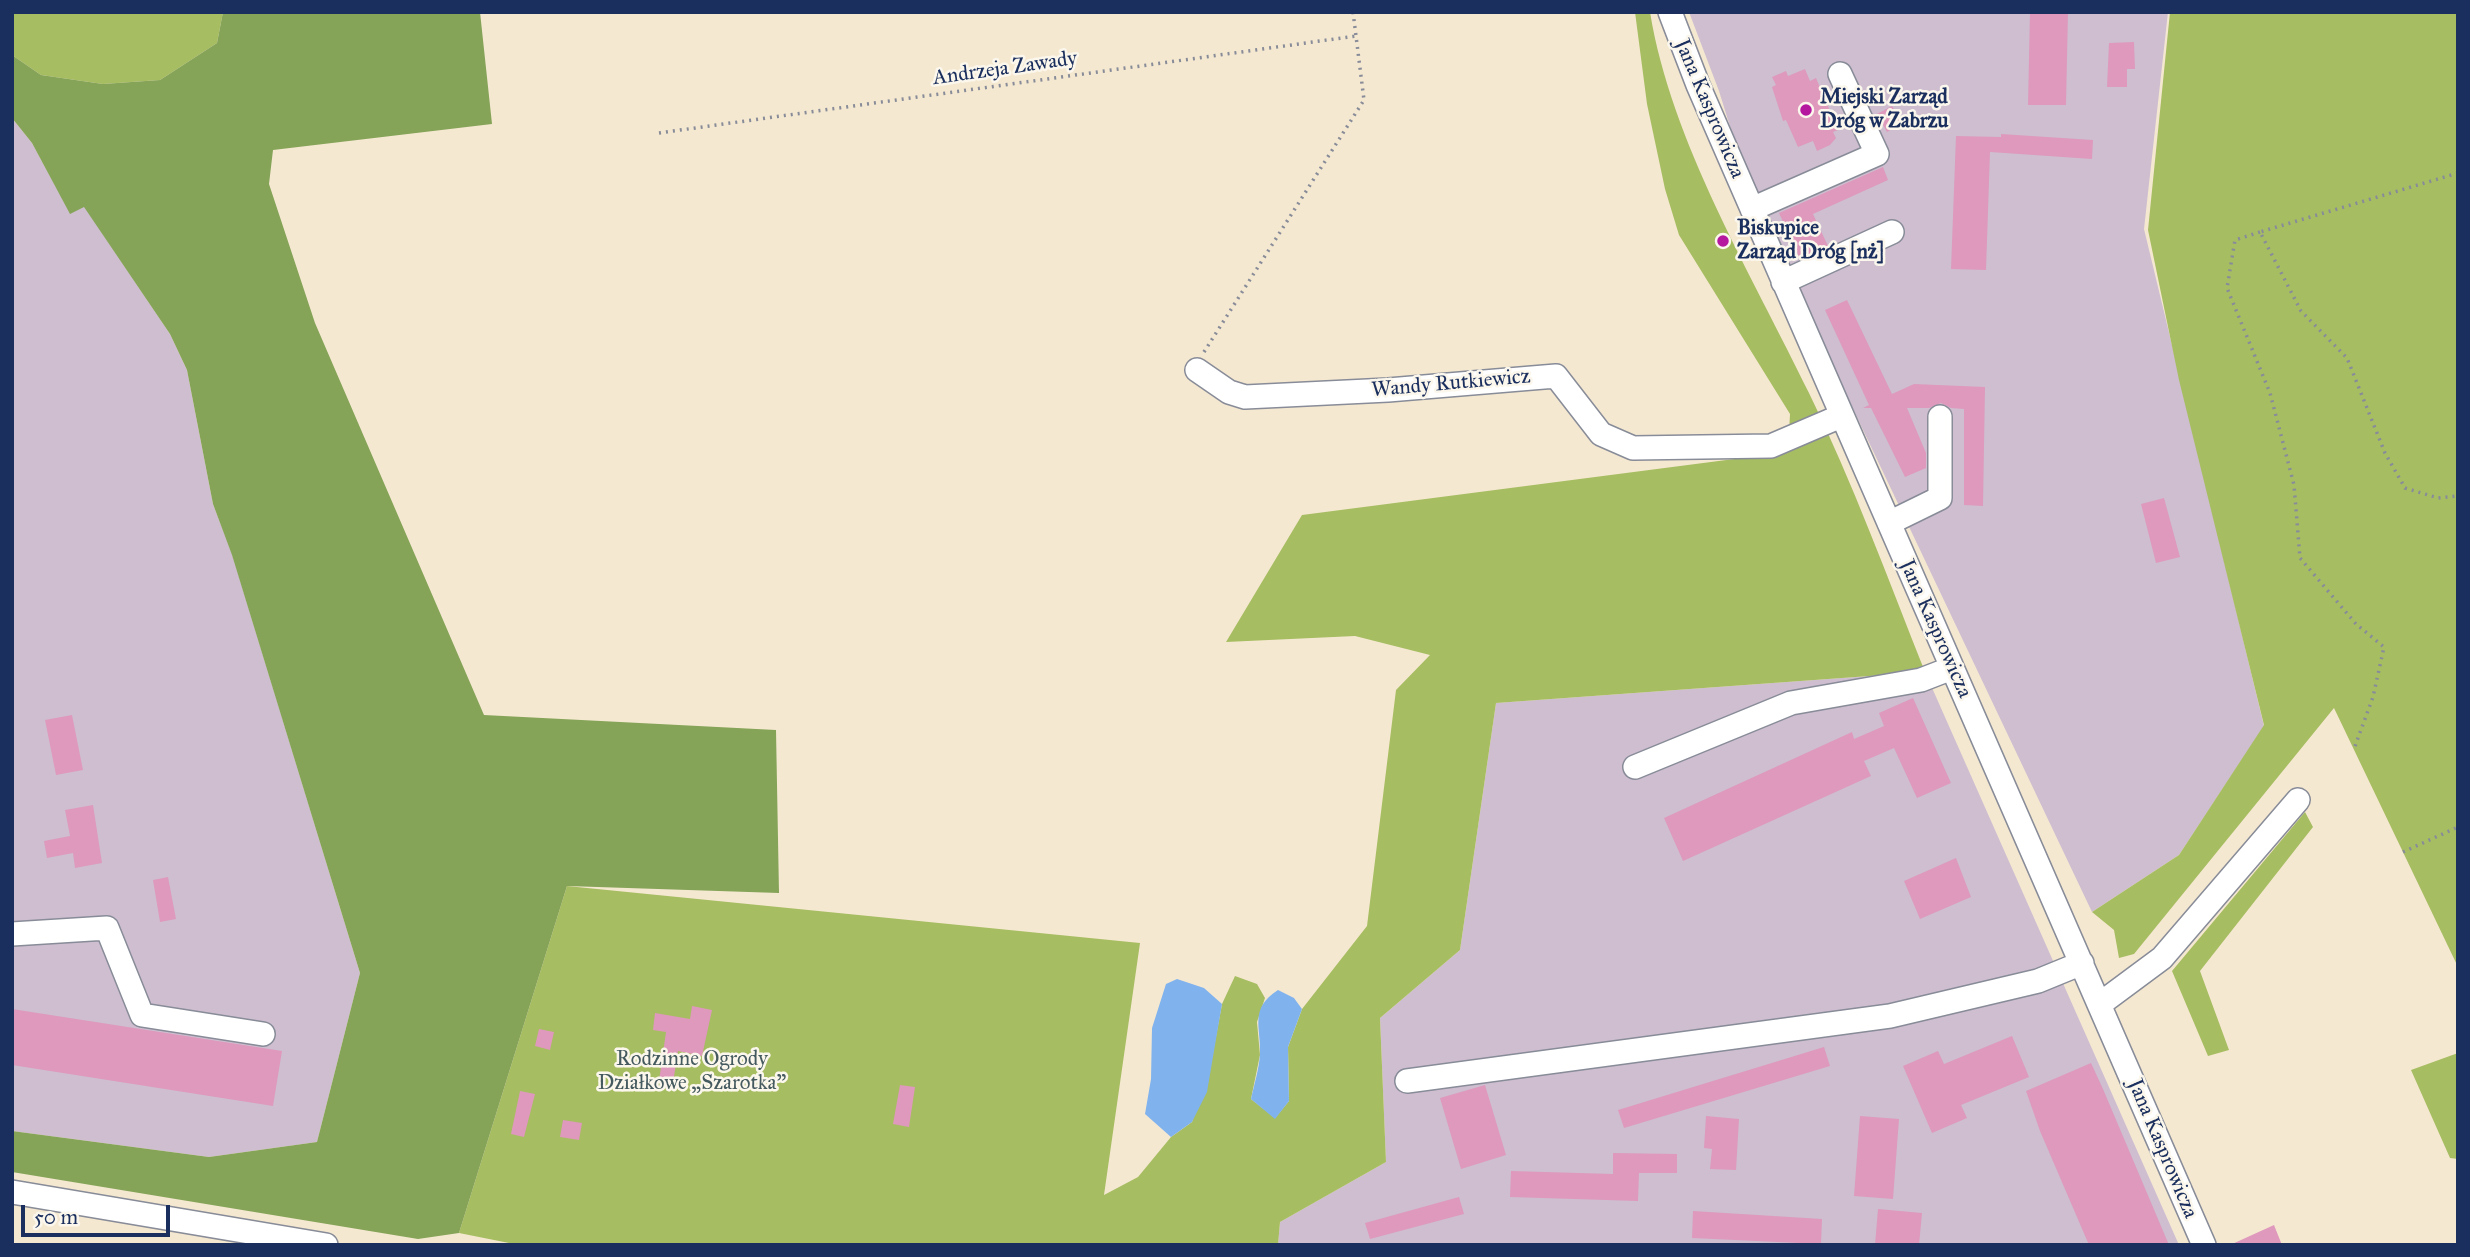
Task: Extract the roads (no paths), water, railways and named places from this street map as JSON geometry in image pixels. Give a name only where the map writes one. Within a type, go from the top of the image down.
[{"type":"street","name":"Jana Kasprowicza","points":[[1670,12],[1698,85],[1783,282],[2204,1245]]},
{"type":"street","points":[[1752,209],[1877,154],[1840,74]]},
{"type":"street","points":[[1783,282],[1892,232]]},
{"type":"street","name":"Wandy Rutkiewicz","points":[[1197,370],[1229,392],[1245,397],[1388,390],[1556,376],[1601,434],[1633,448],[1771,446],[1842,416]]},
{"type":"street","points":[[1889,523],[1940,498],[1940,417]]},
{"type":"street","points":[[1635,767],[1791,703],[1921,680],[1952,667]]},
{"type":"street","points":[[2100,1004],[2162,958],[2298,800]]},
{"type":"street","points":[[12,934],[107,928],[142,1015],[263,1034]]},
{"type":"street","points":[[1407,1081],[1890,1016],[2038,981],[2082,963]]},
{"type":"street","points":[[12,1192],[326,1245]]},
{"type":"water","points":[[1177,979],[1204,988],[1222,1004],[1207,1092],[1192,1122],[1171,1137],[1145,1114],[1151,1079],[1152,1028],[1166,984]]},
{"type":"water","points":[[1278,990],[1294,998],[1302,1009],[1288,1047],[1289,1101],[1275,1119],[1251,1099],[1259,1060],[1260,1011],[1269,997]]},
{"type":"place","name":"Miejski Zarząd Dróg w Zabrzu","points":[[1806,110]]},
{"type":"place","name":"Biskupice Zarząd Dróg [nż]","points":[[1723,241]]},
{"type":"park label","name":"Rodzinne Ogrody Działkowe „Szarotka”","points":[[692,1072]]}]
